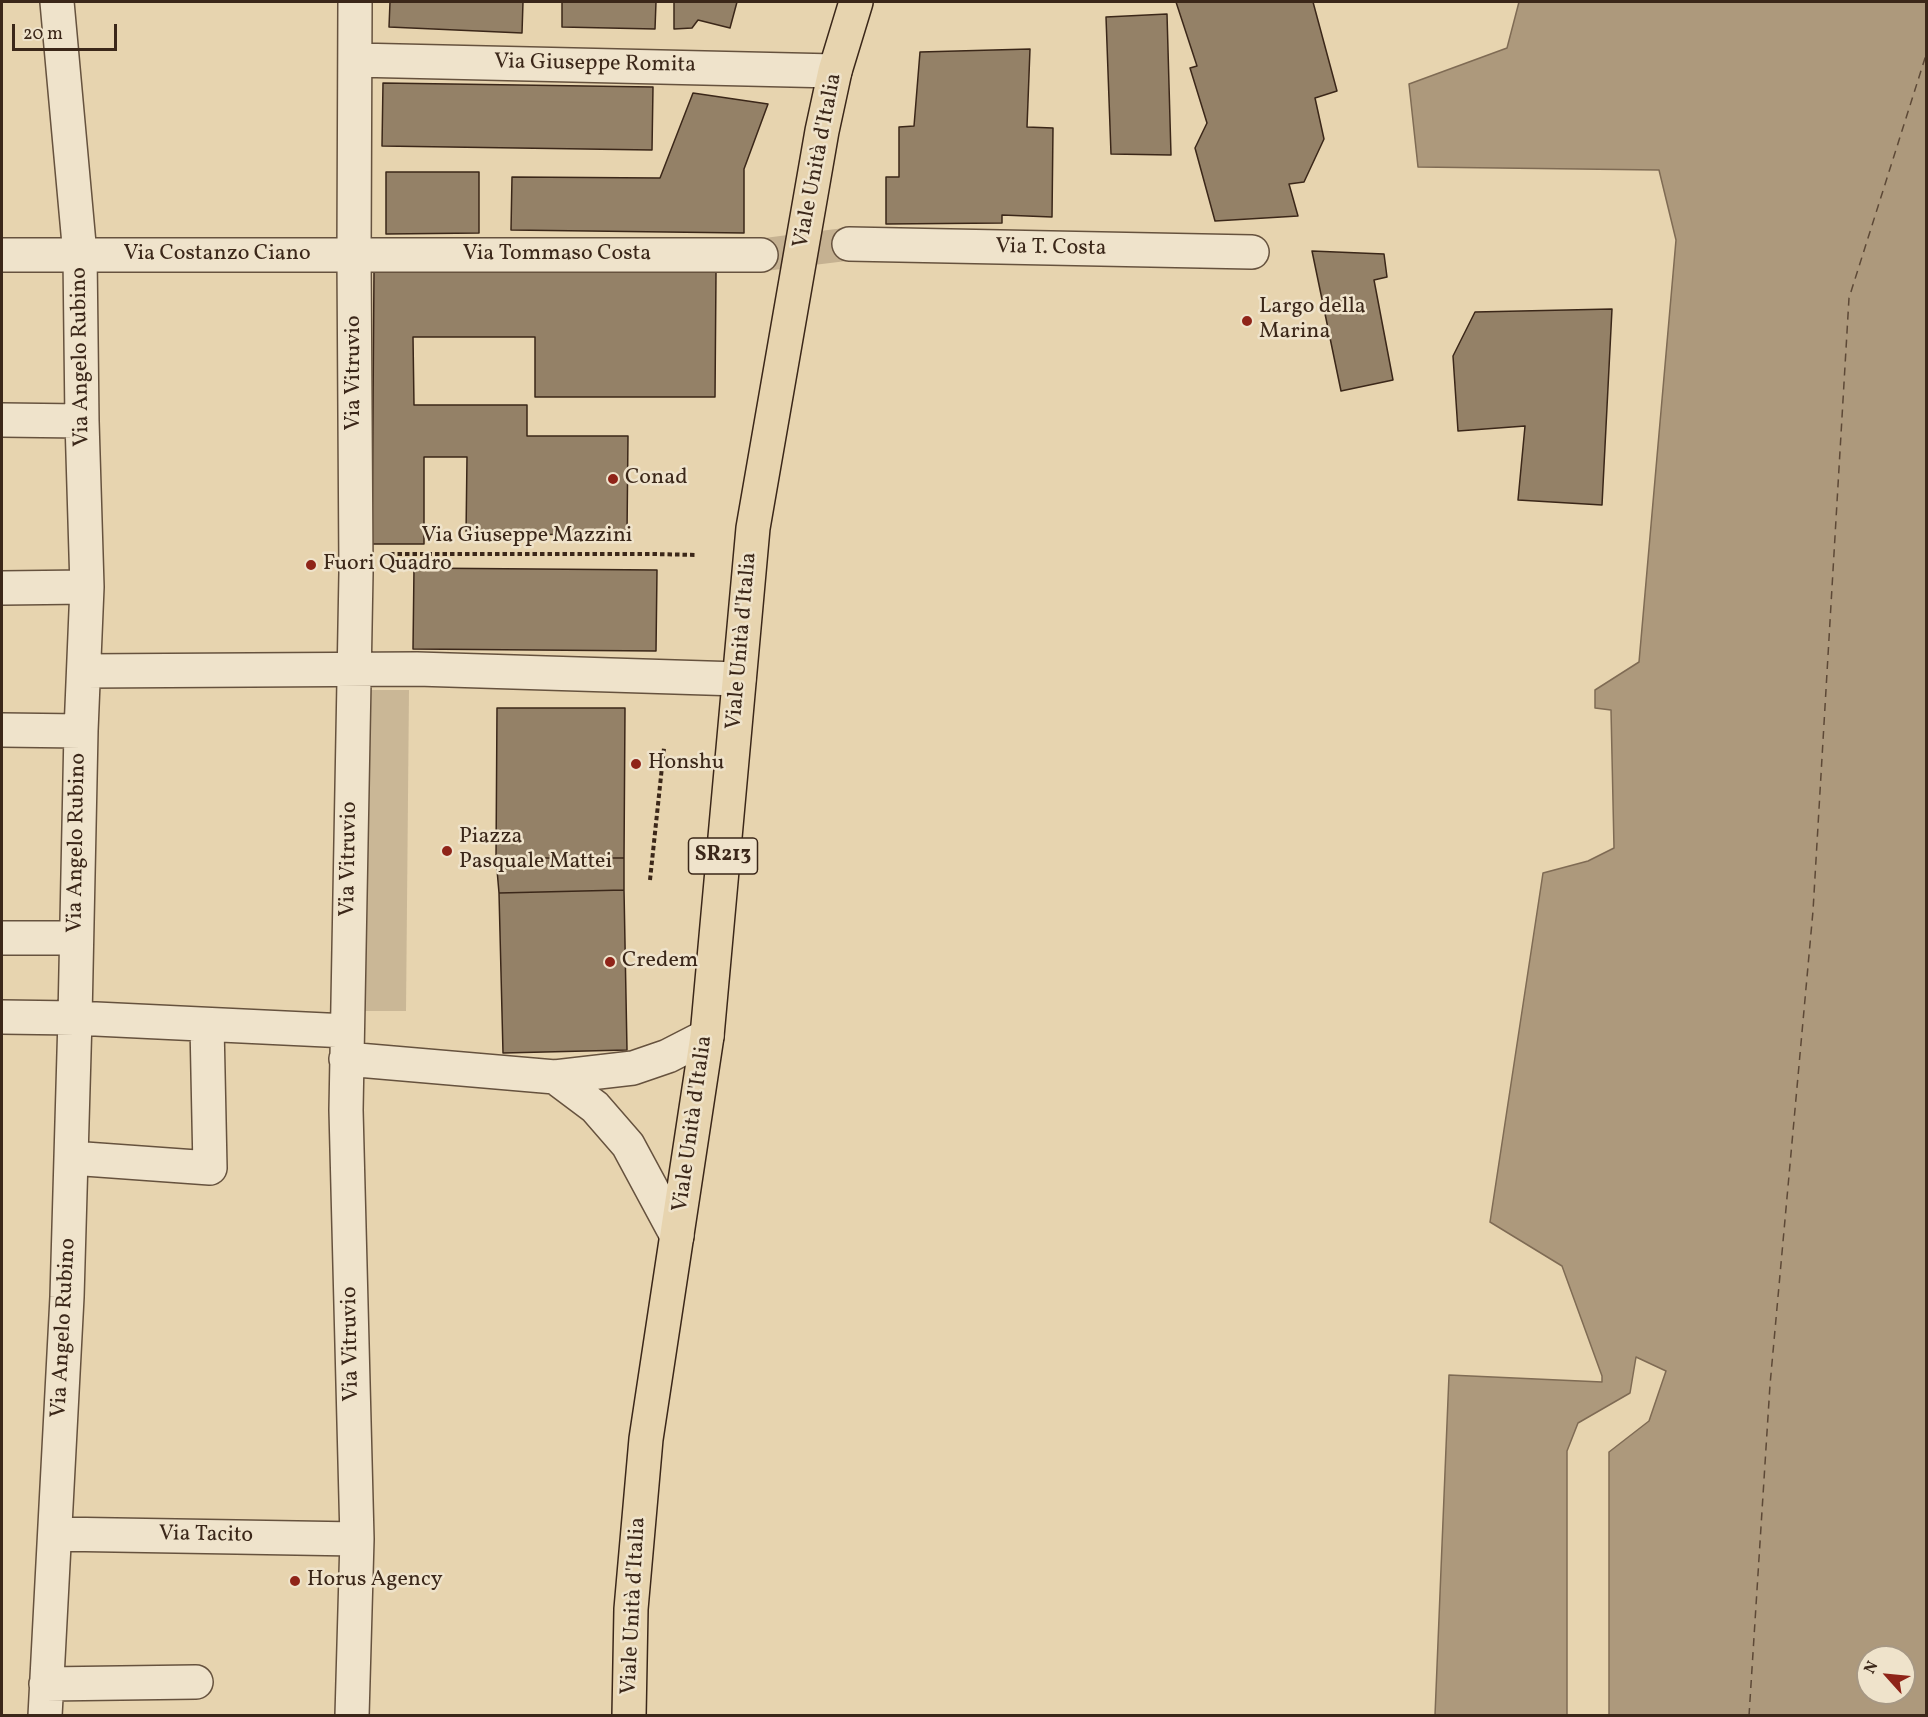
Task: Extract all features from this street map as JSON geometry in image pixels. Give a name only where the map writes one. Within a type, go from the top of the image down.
[{"type":"main road","name":"Viale Unità d'Italia","points":[[629,1716],[631,1609],[646,1439],[707,1036],[753,528],[820,143],[835,71],[856,2]]},
{"type":"street","name":"Via Angelo Rubino","points":[[45,1700],[67,1297],[81,731],[87,587],[80,255],[57,2]]},
{"type":"street","name":"Via Vitruvio","points":[[352,1716],[357,1539],[346,1045],[356,554],[355,2]]},
{"type":"street","name":"Via Giuseppe Romita","points":[[355,60],[835,71]]},
{"type":"street","name":"Via T. Costa","points":[[849,244],[1252,252]]},
{"type":"street","name":"Via Costanzo Ciano","points":[[2,255],[354,256]]},
{"type":"street","name":"Via Tommaso Costa","points":[[354,256],[761,255]]},
{"type":"street","points":[[2,420],[82,421]]},
{"type":"street","points":[[2,588],[87,587]]},
{"type":"street","points":[[85,671],[488,670],[739,679]]},
{"type":"street","points":[[2,730],[81,731]]},
{"type":"street","points":[[2,938],[76,939]]},
{"type":"street","points":[[2,1017],[75,1018],[207,1025],[555,1077],[633,1068],[668,1056],[707,1036]]},
{"type":"street","points":[[71,1158],[210,1168],[207,1025]]},
{"type":"street","points":[[555,1077],[595,1107],[628,1145],[677,1236]]},
{"type":"street","name":"Via Tacito","points":[[54,1534],[357,1539]]},
{"type":"street","points":[[45,1700],[196,1682]]},
{"type":"path","name":"Via Giuseppe Mazzini","points":[[356,554],[698,555]]},
{"type":"path","points":[[650,880],[664,748]]},
{"type":"shaded area","points":[[1519,2],[1926,2],[1926,1715],[1609,1715],[1609,1452],[1649,1421],[1666,1371],[1636,1357],[1630,1393],[1578,1423],[1567,1451],[1567,1715],[1435,1715],[1449,1375],[1602,1382],[1602,1376],[1562,1266],[1490,1222],[1543,873],[1588,861],[1614,848],[1611,710],[1595,708],[1595,690],[1639,662],[1676,240],[1659,170],[1418,167],[1409,84],[1507,48]]},
{"type":"shaded area","points":[[368,690],[409,690],[406,1011],[364,1011]]},
{"type":"building","points":[[390,2],[523,2],[522,33],[389,27]]},
{"type":"building","points":[[562,2],[656,2],[655,29],[562,27]]},
{"type":"building","points":[[674,2],[737,2],[730,28],[698,20],[692,28],[674,29]]},
{"type":"building","points":[[1176,2],[1313,2],[1337,91],[1315,98],[1324,139],[1304,182],[1289,184],[1298,216],[1215,221],[1195,148],[1207,123],[1190,68],[1197,66]]},
{"type":"building","points":[[1167,14],[1171,155],[1111,154],[1106,17]]},
{"type":"building","points":[[1030,49],[1027,127],[1053,128],[1052,217],[1002,215],[1002,223],[886,224],[886,177],[899,177],[899,127],[914,126],[920,52]]},
{"type":"building","points":[[383,83],[653,87],[652,150],[382,146]]},
{"type":"building","points":[[693,93],[768,104],[744,169],[744,233],[511,230],[512,177],[660,178]]},
{"type":"building","points":[[386,172],[479,172],[479,233],[386,234]]},
{"type":"building","points":[[1312,251],[1384,254],[1387,277],[1374,280],[1393,380],[1341,391]]},
{"type":"building","points":[[374,272],[716,272],[715,397],[535,397],[535,337],[413,337],[414,405],[527,405],[527,436],[628,436],[627,534],[466,535],[467,457],[424,457],[424,544],[372,544]]},
{"type":"building","points":[[1612,309],[1602,505],[1518,500],[1525,426],[1458,431],[1453,356],[1475,312]]},
{"type":"building","points":[[414,568],[657,570],[656,651],[413,649]]},
{"type":"building","points":[[497,708],[625,708],[624,858],[496,858]]},
{"type":"building","points":[[496,858],[624,858],[624,890],[499,893]]},
{"type":"building","points":[[624,890],[627,1050],[503,1053],[499,893]]},
{"type":"ferry route","points":[[1749,1716],[1770,1385],[1813,911],[1849,298],[1926,55]]},
{"type":"tunnel","points":[[761,255],[849,244]]},
{"type":"place","name":"Largo della Marina","points":[[1247,321]]},
{"type":"place","name":"Conad","points":[[613,479]]},
{"type":"place","name":"Fuori Quadro","points":[[311,565]]},
{"type":"place","name":"Honshu","points":[[636,764]]},
{"type":"place","name":"Piazza Pasquale Mattei","points":[[447,851]]},
{"type":"place","name":"Credem","points":[[610,962]]},
{"type":"place","name":"Horus Agency","points":[[295,1581]]}]
